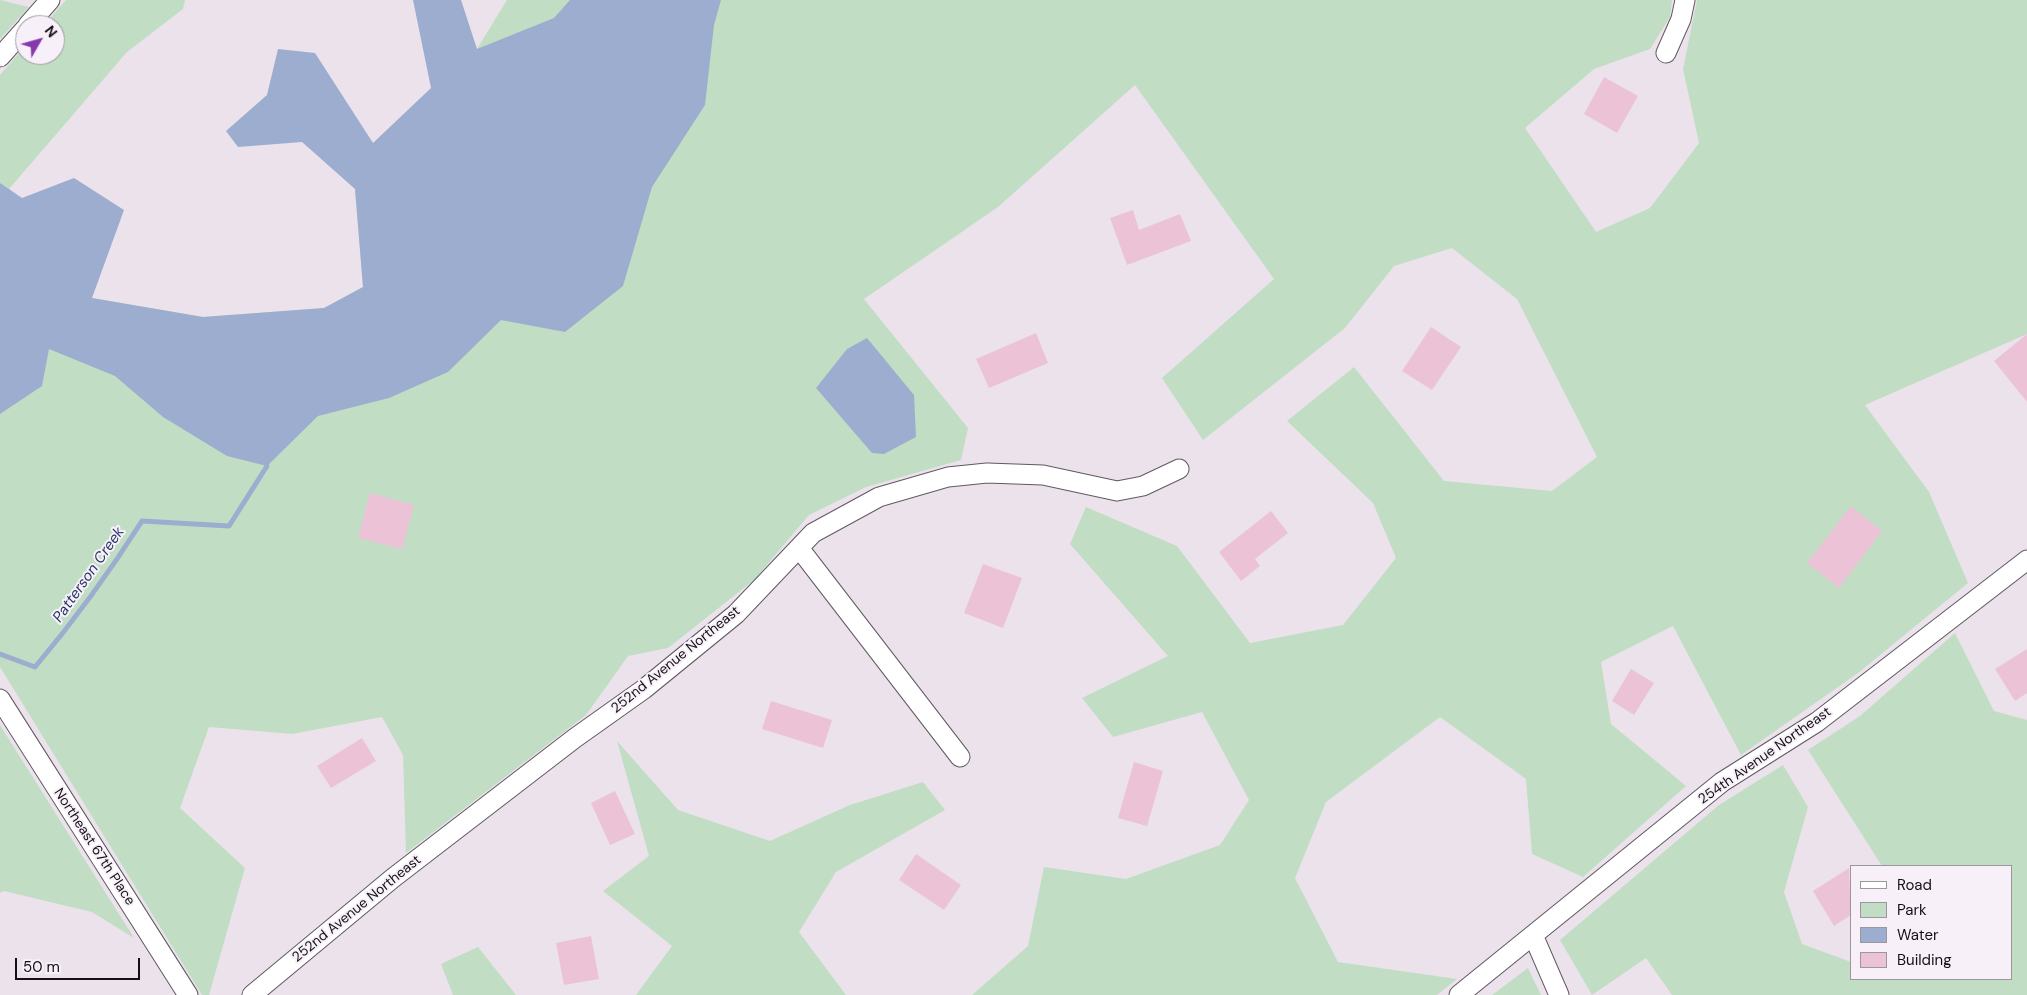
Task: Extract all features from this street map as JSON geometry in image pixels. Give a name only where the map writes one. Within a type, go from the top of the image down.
[{"type":"street","points":[[37,15],[50,0]]},
{"type":"street","points":[[1666,53],[1681,19],[1685,0]]},
{"type":"street","points":[[0,57],[15,40]]},
{"type":"street","name":"252nd Avenue Northeast","points":[[252,995],[393,878],[575,738],[644,689],[736,614],[814,533],[879,497],[948,477],[987,473],[1043,474],[1117,492],[1143,486],[1179,469]]},
{"type":"street","points":[[799,548],[960,757]]},
{"type":"street","name":"254th Avenue Northeast","points":[[1459,995],[1722,782],[1817,722],[2027,560]]},
{"type":"street","name":"Northeast 67th Place","points":[[0,699],[188,995]]},
{"type":"street","points":[[1533,935],[1559,995]]},
{"type":"green space","points":[[0,0],[29,7],[22,15],[15,15],[15,22],[0,39]]},
{"type":"green space","points":[[66,0],[185,0],[183,9],[127,52],[9,189],[55,222],[92,298],[203,317],[324,308],[363,287],[355,189],[477,49],[507,0],[1672,0],[1670,17],[1650,49],[1594,69],[1525,128],[1596,232],[1650,208],[1699,143],[1683,69],[1697,0],[2027,0],[2027,334],[1865,405],[1929,492],[1968,583],[1858,673],[1741,755],[1673,626],[1601,662],[1611,724],[1686,786],[1583,877],[1532,854],[1526,779],[1440,717],[1326,802],[1295,878],[1338,962],[1457,979],[1437,995],[972,995],[1028,946],[1044,867],[1126,879],[1220,845],[1249,800],[1202,712],[1113,737],[1082,698],[1168,656],[1070,544],[1086,507],[1177,546],[1250,643],[1343,625],[1396,558],[1373,503],[1287,421],[1354,367],[1444,481],[1552,491],[1597,457],[1517,299],[1452,248],[1394,266],[1345,328],[1203,440],[1162,378],[1274,279],[1135,85],[998,207],[864,299],[968,428],[961,460],[866,487],[809,515],[754,580],[668,648],[628,656],[586,715],[406,853],[403,755],[382,717],[292,734],[209,727],[180,808],[245,868],[209,995],[202,995],[0,667],[0,75],[15,58],[15,65],[65,65],[65,15],[53,15]]},
{"type":"green space","points":[[1955,633],[1994,711],[2027,720],[2027,995],[1672,995],[1646,958],[1592,995],[1560,940],[1719,805],[1783,765],[1808,807],[1784,892],[1802,944],[1850,962],[1850,980],[2012,980],[2012,865],[1881,865],[1808,750],[1860,716]]},
{"type":"green space","points":[[0,725],[134,938],[92,912],[4,891],[0,893]]},
{"type":"green space","points":[[617,741],[678,810],[770,841],[850,805],[923,782],[945,810],[836,872],[799,932],[846,995],[636,995],[672,946],[603,891],[649,856]]},
{"type":"green space","points":[[478,947],[516,995],[453,995],[441,964]]},
{"type":"green space","points":[[1528,968],[1541,995],[1492,995]]},
{"type":"water","points":[[413,0],[461,0],[477,49],[554,18],[570,0],[721,0],[714,25],[705,105],[652,187],[623,286],[565,332],[501,320],[448,372],[389,398],[318,416],[267,466],[227,456],[163,417],[115,376],[49,349],[42,386],[0,414],[0,183],[22,198],[74,178],[124,210],[92,298],[203,317],[324,308],[363,287],[355,189],[302,142],[238,147],[226,131],[267,95],[278,49],[315,53],[373,143],[431,88]]},
{"type":"water","points":[[867,338],[914,395],[916,437],[884,454],[872,453],[816,388],[847,349]]},
{"type":"building","points":[[1604,77],[1638,96],[1617,133],[1584,114]]},
{"type":"building","points":[[1133,210],[1139,230],[1180,214],[1191,241],[1127,265],[1110,218]]},
{"type":"building","points":[[1431,327],[1461,347],[1432,390],[1402,371]]},
{"type":"building","points":[[1036,333],[1048,363],[989,388],[976,359]]},
{"type":"building","points":[[2027,334],[2027,402],[1994,361]]},
{"type":"building","points":[[370,493],[414,505],[402,549],[358,538]]},
{"type":"building","points":[[1851,506],[1882,531],[1839,588],[1807,563]]},
{"type":"building","points":[[1271,511],[1288,533],[1255,559],[1260,566],[1241,581],[1219,552]]},
{"type":"building","points":[[983,564],[1022,578],[1003,628],[964,613]]},
{"type":"building","points":[[2027,649],[2027,693],[2015,701],[1995,669]]},
{"type":"building","points":[[1631,669],[1654,683],[1634,715],[1612,701]]},
{"type":"building","points":[[771,701],[832,720],[823,748],[762,729]]},
{"type":"building","points":[[362,738],[376,761],[331,788],[317,766]]},
{"type":"building","points":[[1134,762],[1163,771],[1147,826],[1118,818]]},
{"type":"building","points":[[615,791],[635,834],[610,845],[591,803]]},
{"type":"building","points":[[916,854],[961,885],[944,910],[899,880]]},
{"type":"building","points":[[1849,868],[1850,916],[1834,926],[1813,891]]},
{"type":"building","points":[[591,936],[599,979],[564,985],[556,943]]},
{"type":"waterway","name":"Patterson Creek","points":[[0,654],[35,667],[91,596],[142,521],[229,526],[267,466]]}]
